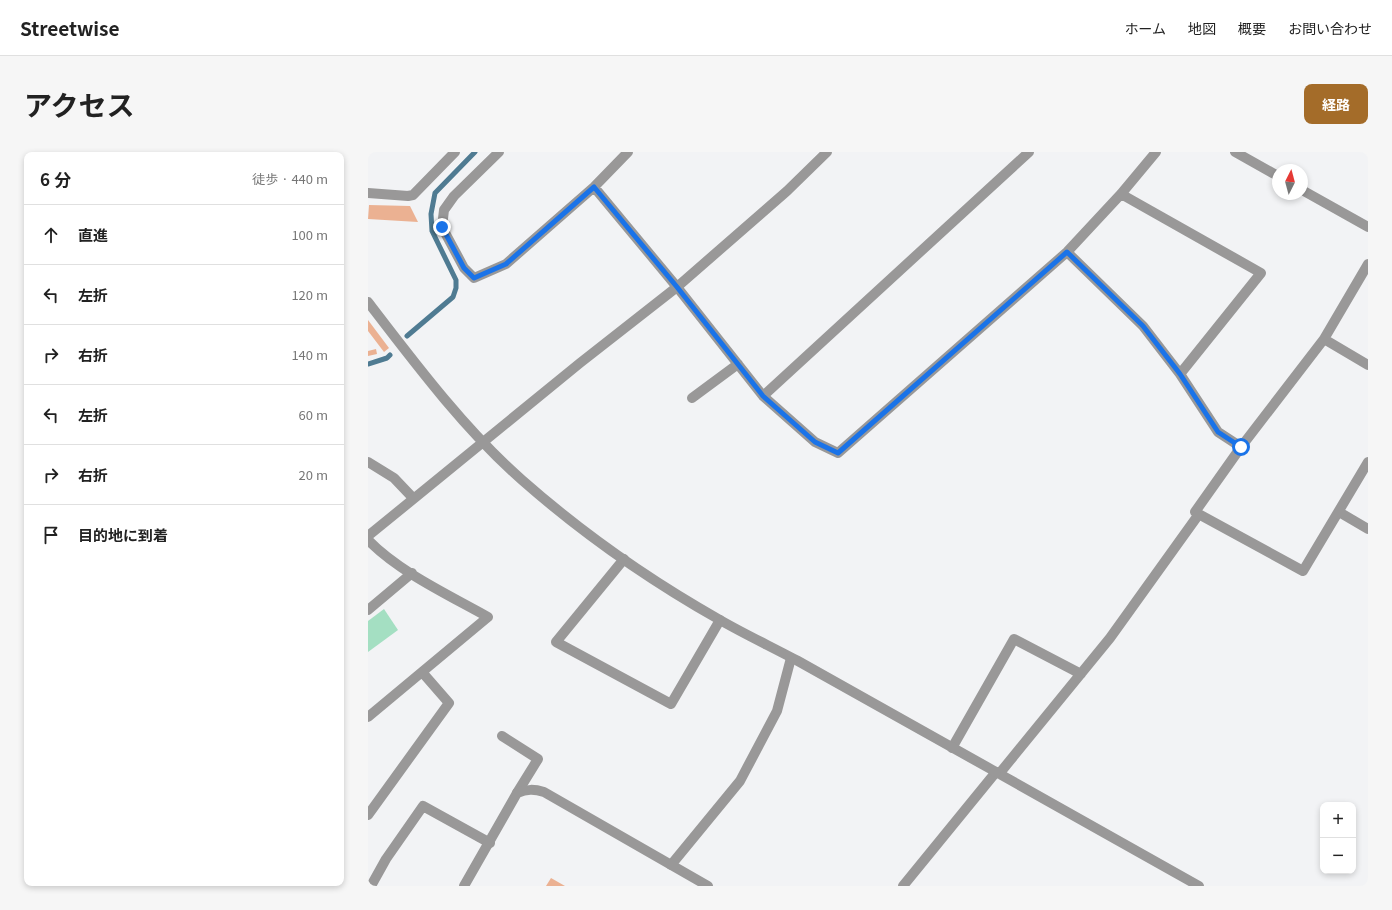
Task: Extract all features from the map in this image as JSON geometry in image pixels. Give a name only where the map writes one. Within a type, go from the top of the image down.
[{"type":"street","points":[[368,193],[413,196],[455,152]]},
{"type":"street","points":[[499,152],[454,196],[444,210],[442,227],[464,268],[474,278],[506,264],[594,187],[628,152]]},
{"type":"street","points":[[368,536],[580,362],[677,287],[787,191],[827,152]]},
{"type":"street","points":[[763,396],[1029,152]]},
{"type":"street","points":[[594,187],[677,287],[763,396],[815,442],[838,453],[1067,252],[1121,194],[1156,152]]},
{"type":"street","points":[[1235,152],[1272,173]]},
{"type":"street","points":[[1308,193],[1368,227]]},
{"type":"street","points":[[1121,194],[1261,272],[1180,374]]},
{"type":"street","points":[[1067,252],[1143,326],[1180,374],[1218,432],[1241,447]]},
{"type":"street","points":[[1368,264],[1324,339],[1241,447],[1195,512],[1303,571],[1368,462]]},
{"type":"street","points":[[368,302],[405,350],[483,442],[521,480],[587,533],[624,559],[720,620],[1200,886]]},
{"type":"street","points":[[1324,339],[1368,365]]},
{"type":"street","points":[[692,398],[738,364]]},
{"type":"street","points":[[368,462],[394,478],[413,498]]},
{"type":"street","points":[[1339,512],[1368,529]]},
{"type":"street","points":[[903,886],[1110,638],[1199,514]]},
{"type":"street","points":[[368,540],[382,554],[488,617],[368,717]]},
{"type":"street","points":[[624,559],[556,642],[671,704],[720,620]]},
{"type":"street","points":[[368,610],[412,573]]},
{"type":"street","points":[[952,748],[1014,639],[1081,674]]},
{"type":"street","points":[[671,865],[740,782],[777,711],[791,658]]},
{"type":"street","points":[[368,814],[449,703],[422,672]]},
{"type":"street","points":[[464,886],[490,843],[512,800],[538,759],[502,736]]},
{"type":"street","points":[[517,793],[525,790],[544,792],[708,886]]},
{"type":"street","points":[[371,886],[386,859],[424,806],[490,843]]},
{"type":"green space","points":[[384,609],[398,630],[368,652],[368,621]]},
{"type":"building","points":[[369,205],[410,206],[418,222],[368,219]]},
{"type":"building","points":[[368,320],[389,348],[384,352],[368,331]]},
{"type":"building","points":[[376,349],[377,354],[368,356],[368,351]]},
{"type":"building","points":[[551,878],[565,886],[546,886]]},
{"type":"waterway","points":[[407,336],[453,297],[456,288],[456,280],[432,231],[431,214],[435,193],[475,152]]},
{"type":"waterway","points":[[368,364],[387,358],[390,355]]},
{"type":"route","points":[[442,227],[464,268],[474,278],[506,264],[594,187],[677,287],[763,396],[815,442],[838,453],[1067,252],[1143,326],[1180,374],[1218,432],[1241,447]]}]
